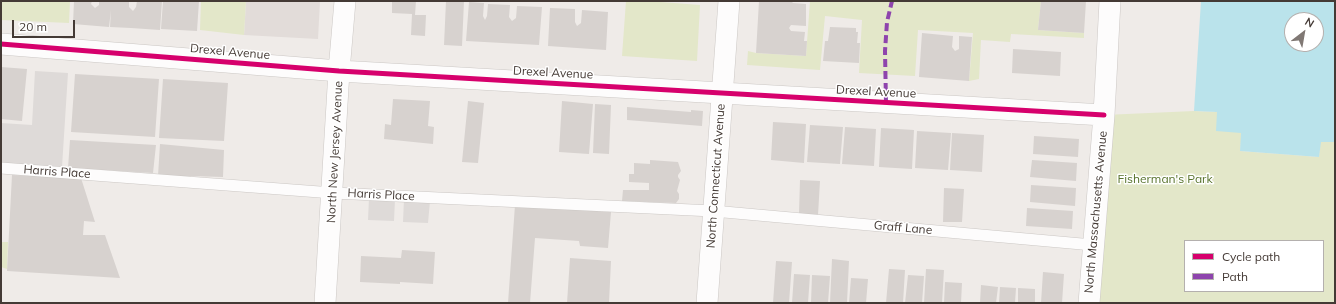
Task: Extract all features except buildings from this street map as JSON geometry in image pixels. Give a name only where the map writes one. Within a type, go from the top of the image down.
[{"type":"street","name":"North New Jersey Avenue","points":[[325,303],[333,193],[339,71],[345,1]]},
{"type":"street","name":"North Connecticut Avenue","points":[[707,303],[729,1]]},
{"type":"street","name":"North Massachusetts Avenue","points":[[1089,303],[1104,115],[1110,1]]},
{"type":"street","name":"Drexel Avenue","points":[[1,44],[339,71],[1104,115]]},
{"type":"lane","name":"Harris Place","points":[[1,168],[333,193],[713,211]]},
{"type":"lane","name":"Graff Lane","points":[[713,211],[1093,245]]},
{"type":"shaded area","points":[[246,1],[320,1],[318,39],[244,35]]},
{"type":"shaded area","points":[[35,71],[68,73],[62,167],[1,164],[1,123],[32,125]]},
{"type":"shaded area","points":[[369,198],[395,199],[394,221],[368,220]]},
{"type":"shaded area","points":[[404,199],[430,201],[428,223],[403,222]]},
{"type":"green space","points":[[1,1],[70,1],[69,23],[1,20]]},
{"type":"green space","points":[[201,1],[246,1],[244,35],[200,30]]},
{"type":"green space","points":[[626,1],[700,5],[697,61],[622,56]]},
{"type":"green space","points":[[810,1],[1041,1],[1038,30],[1084,33],[1084,38],[1011,34],[1010,42],[981,40],[979,79],[969,81],[973,33],[918,30],[915,76],[859,73],[862,20],[825,16],[820,70],[747,65],[748,51],[756,53],[806,56]]},
{"type":"green space","name":"Fisherman's Park","points":[[1194,111],[1217,112],[1242,133],[1240,151],[1319,157],[1320,142],[1335,142],[1335,303],[1089,303],[1104,115]]},
{"type":"green space","points":[[1,242],[8,242],[7,269],[1,267]]},
{"type":"water","points":[[1201,1],[1335,1],[1335,142],[1321,142],[1319,157],[1240,151],[1241,133],[1216,131],[1217,112],[1194,111]]},
{"type":"marked path","points":[[886,103],[885,51],[887,22],[892,1]]},
{"type":"cycle path","points":[[1,44],[339,71],[1104,115]]}]
